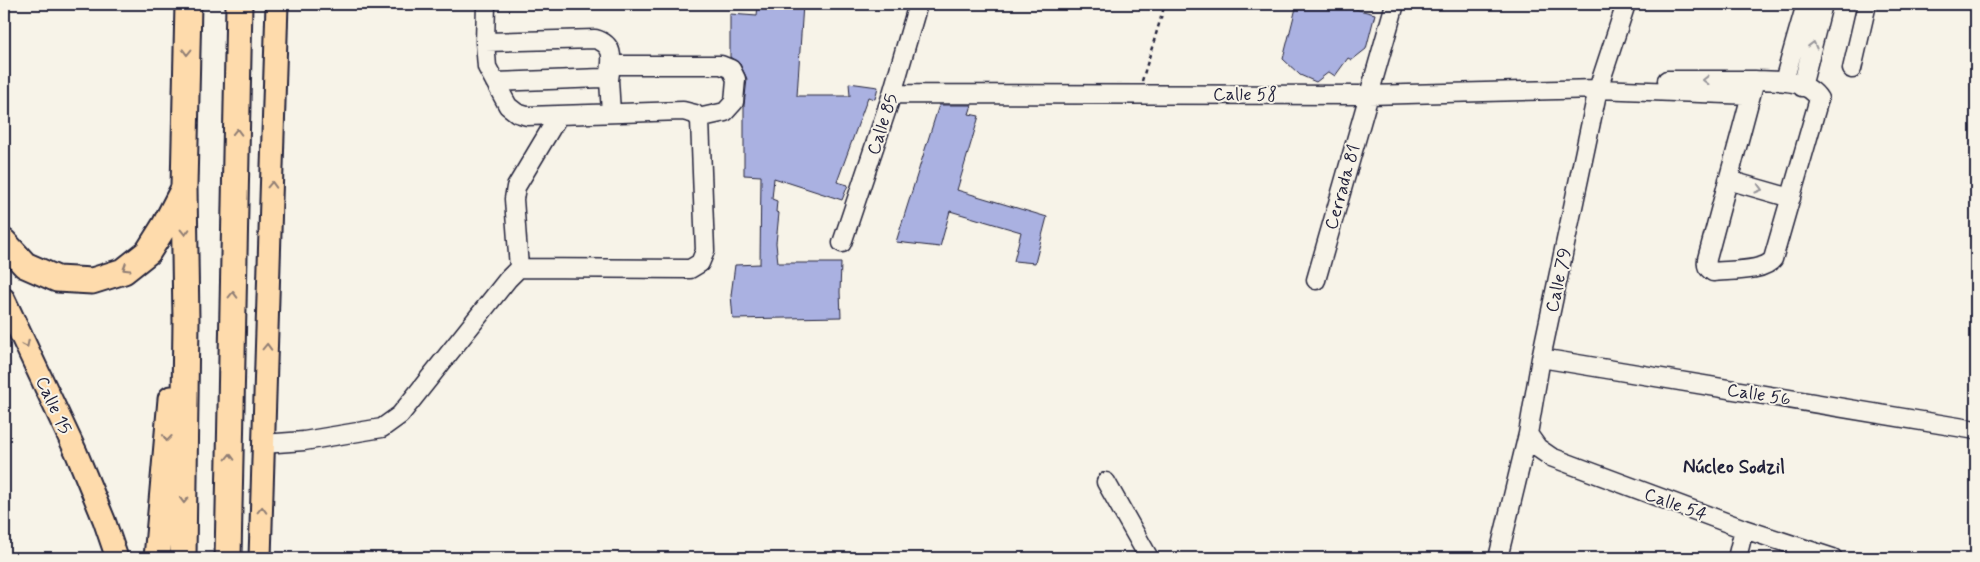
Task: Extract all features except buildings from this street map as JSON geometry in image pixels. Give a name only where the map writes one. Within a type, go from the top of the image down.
[{"type":"highway","points":[[184,558],[186,321],[184,187],[188,4]]},
{"type":"highway","points":[[228,558],[239,4]]},
{"type":"highway","points":[[4,242],[25,265],[58,279],[92,281],[116,274],[124,271],[148,252],[184,187]]},
{"type":"highway","points":[[157,558],[174,378],[186,321]]},
{"type":"main road","points":[[260,558],[277,4]]},
{"type":"main road","name":"Calle 15","points":[[4,298],[102,512],[117,558]]},
{"type":"street","points":[[486,4],[485,42],[488,67],[508,106],[517,114],[527,116],[684,111],[694,114],[700,120],[705,252],[700,263],[690,269],[519,268]]},
{"type":"street","name":"Calle 85","points":[[842,243],[892,94],[918,4]]},
{"type":"street","name":"Cerrada 81","points":[[1316,280],[1394,4]]},
{"type":"street","name":"Calle 79","points":[[1498,558],[1528,434],[1541,358],[1600,84],[1626,4]]},
{"type":"street","points":[[1784,81],[1806,4]]},
{"type":"street","points":[[1753,88],[1707,259],[1706,265],[1713,272],[1762,268],[1770,264],[1773,259],[1819,98],[1815,92],[1802,86],[1823,4]]},
{"type":"street","points":[[1852,69],[1866,4]]},
{"type":"street","points":[[485,42],[595,39],[605,42],[610,47],[610,113]]},
{"type":"street","points":[[495,82],[602,78],[610,73],[721,65],[731,69],[736,79],[734,102],[725,112],[698,118]]},
{"type":"street","name":"Calle 58","points":[[892,94],[1369,94],[1600,84],[1753,88],[1784,81],[1802,86]]},
{"type":"street","points":[[264,444],[304,441],[382,428],[400,415],[519,268],[514,199],[516,186],[559,115]]},
{"type":"street","points":[[1728,180],[1790,198]]},
{"type":"street","name":"Calle 56","points":[[1541,358],[1976,430]]},
{"type":"street","name":"Calle 54","points":[[1528,434],[1538,448],[1551,457],[1744,529],[1833,558]]},
{"type":"street","points":[[1106,482],[1149,558]]},
{"type":"street","points":[[102,512],[102,532],[109,558]]},
{"type":"street","points":[[1737,558],[1744,529]]},
{"type":"path","points":[[1138,94],[1166,4]]},
{"type":"district","name":"Núcleo Sodzil","points":[[1734,466]]}]
